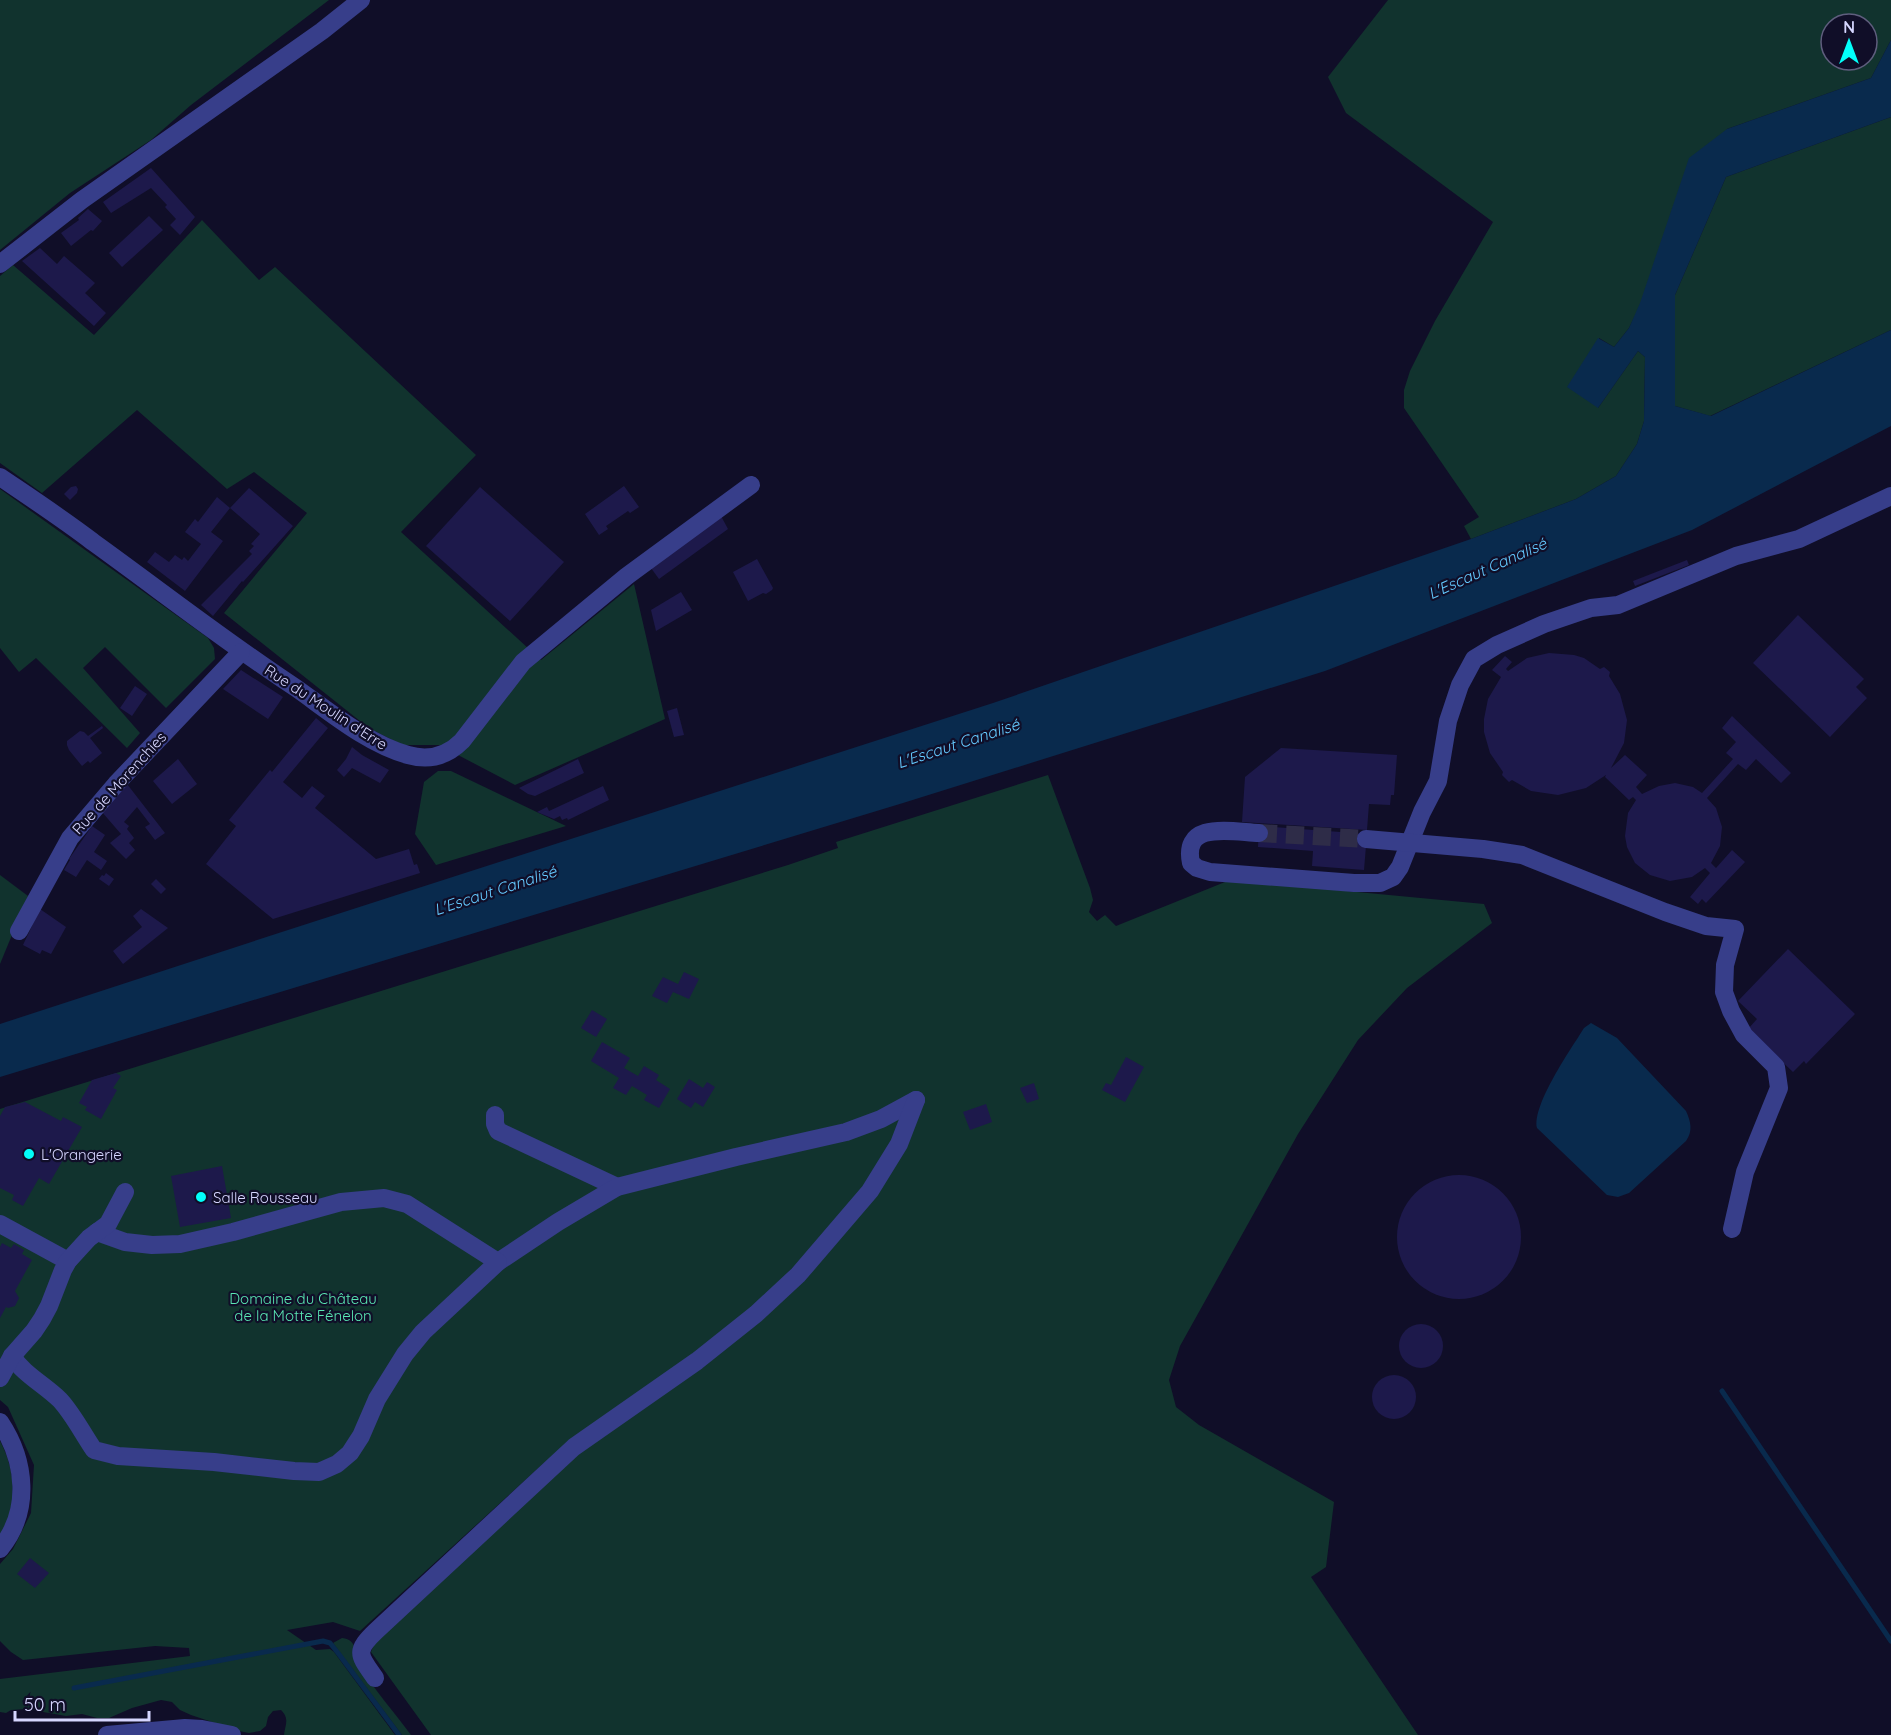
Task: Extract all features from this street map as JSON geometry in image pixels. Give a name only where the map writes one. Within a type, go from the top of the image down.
[{"type":"street","points":[[0,264],[82,200],[322,32],[361,0]]},
{"type":"street","name":"Rue du Moulin d'Erre","points":[[0,477],[92,541],[242,652],[382,746],[424,758],[451,752],[523,662],[627,576],[751,485]]},
{"type":"street","points":[[1258,833],[1211,831],[1201,833],[1189,846],[1191,863],[1197,868],[1210,872],[1354,883],[1380,883],[1393,877],[1400,867],[1422,812],[1438,781],[1448,721],[1460,685],[1474,659],[1497,645],[1544,624],[1591,608],[1618,605],[1736,556],[1798,539],[1891,496]]},
{"type":"street","name":"Rue de Morenchies","points":[[19,931],[70,838],[116,784],[242,652]]},
{"type":"street","points":[[1366,839],[1483,849],[1522,855],[1665,912],[1707,926],[1735,929],[1725,965],[1724,992],[1744,1035],[1776,1067],[1779,1088],[1745,1172],[1732,1229]]},
{"type":"street","points":[[12,1356],[17,1364],[62,1402],[94,1450],[118,1456],[214,1462],[294,1472],[319,1472],[337,1464],[350,1453],[362,1436],[377,1399],[405,1354],[423,1332],[498,1262],[558,1222],[617,1187],[846,1132],[881,1119],[916,1100],[899,1144],[870,1191],[798,1275],[756,1314],[697,1361],[574,1447],[376,1631],[362,1645],[361,1651],[362,1660],[375,1678]]},
{"type":"street","points":[[495,1114],[498,1131],[617,1187]]},
{"type":"street","points":[[0,1378],[12,1356],[42,1319],[68,1261],[89,1238],[108,1224],[125,1192]]},
{"type":"street","points":[[97,1232],[125,1242],[152,1245],[180,1244],[234,1232],[340,1202],[384,1198],[407,1204],[498,1262]]},
{"type":"street","points":[[0,1224],[68,1261]]},
{"type":"street","points":[[0,1422],[17,1455],[21,1487],[19,1514],[14,1528],[0,1549]]},
{"type":"street","points":[[106,1735],[185,1728],[232,1735]]},
{"type":"green space","points":[[0,0],[329,0],[191,105],[151,140],[70,193],[0,250]]},
{"type":"green space","points":[[1388,0],[1891,0],[1891,40],[1879,63],[1879,12],[1819,12],[1819,72],[1874,72],[1871,78],[1727,129],[1629,328],[1614,347],[1599,338],[1598,408],[1638,351],[1645,357],[1644,421],[1637,444],[1616,476],[1576,499],[1471,539],[1464,526],[1479,517],[1404,408],[1404,390],[1410,371],[1435,321],[1493,222],[1346,113],[1328,77]]},
{"type":"green space","points":[[1891,117],[1891,330],[1710,416],[1675,406],[1675,295],[1726,177]]},
{"type":"green space","points":[[202,220],[259,280],[275,267],[476,455],[401,532],[541,660],[634,584],[665,719],[515,785],[439,745],[403,745],[370,729],[224,613],[307,513],[254,472],[227,489],[137,410],[42,493],[0,463],[0,276],[13,265],[94,335]]},
{"type":"green space","points":[[0,489],[208,638],[214,648],[215,659],[166,708],[105,647],[83,668],[140,733],[127,748],[36,658],[19,672],[0,648]]},
{"type":"green space","points":[[438,771],[451,771],[566,826],[436,865],[415,834],[424,782]]},
{"type":"green space","name":"Domaine du Château de la Motte Fénelon","points":[[1048,775],[1090,888],[1093,900],[1089,912],[1097,921],[1105,915],[1116,926],[1230,880],[1484,904],[1492,923],[1407,988],[1358,1040],[1298,1134],[1180,1346],[1169,1380],[1176,1407],[1199,1425],[1334,1502],[1326,1567],[1311,1577],[1418,1735],[431,1735],[371,1652],[376,1639],[575,1452],[689,1376],[846,1214],[734,1327],[544,1463],[360,1631],[333,1622],[287,1630],[316,1650],[330,1649],[334,1652],[395,1735],[284,1735],[286,1719],[281,1710],[273,1711],[268,1717],[266,1726],[260,1731],[249,1733],[191,1715],[180,1710],[172,1702],[161,1700],[132,1708],[109,1718],[82,1714],[66,1716],[26,1709],[0,1712],[0,1679],[190,1656],[189,1648],[155,1646],[23,1660],[0,1641],[0,1564],[13,1549],[31,1513],[34,1465],[8,1407],[0,1400],[0,1109],[788,865],[838,848],[836,842]]},
{"type":"green space","points":[[0,875],[28,896],[0,964]]},
{"type":"green space","points":[[0,1441],[9,1464],[13,1488],[10,1513],[0,1536]]},
{"type":"green space","points":[[342,1638],[351,1642],[366,1675],[411,1735],[402,1735],[333,1643]]},
{"type":"water","name":"L'Escaut Canalisé","points":[[1891,40],[1891,117],[1726,177],[1675,295],[1675,406],[1711,416],[1891,330],[1891,426],[1692,530],[1325,671],[903,803],[0,1077],[0,1024],[993,703],[1471,539],[1576,499],[1616,476],[1637,444],[1644,421],[1645,357],[1638,351],[1598,408],[1567,387],[1598,338],[1614,347],[1629,328],[1640,303],[1689,158],[1727,129],[1871,78],[1874,72],[1879,72],[1879,63]]},
{"type":"water","points":[[1591,1023],[1617,1038],[1686,1111],[1690,1123],[1690,1134],[1686,1141],[1629,1193],[1618,1197],[1607,1195],[1537,1128],[1540,1106],[1546,1092],[1584,1028]]},
{"type":"building","points":[[151,168],[195,217],[180,235],[170,225],[176,219],[151,188],[111,213],[103,202]]},
{"type":"building","points":[[88,209],[102,221],[93,231],[91,230],[71,246],[61,233],[79,220],[78,218]]},
{"type":"building","points":[[149,216],[163,230],[122,267],[109,253]]},
{"type":"building","points":[[40,248],[57,264],[64,256],[95,283],[85,293],[106,313],[94,326],[22,261]]},
{"type":"building","points":[[76,486],[77,493],[70,500],[64,494],[71,487]]},
{"type":"building","points":[[624,486],[639,507],[630,513],[628,511],[606,526],[608,529],[599,535],[585,514]]},
{"type":"building","points":[[480,487],[564,562],[510,621],[426,546]]},
{"type":"building","points":[[249,488],[293,526],[213,616],[201,605],[252,554],[249,551],[254,546],[251,544],[260,534],[230,508]]},
{"type":"building","points":[[217,497],[230,508],[211,532],[223,541],[185,591],[147,562],[155,552],[169,562],[175,555],[182,560],[184,557],[188,561],[201,544],[185,532],[195,519],[198,522]]},
{"type":"building","points":[[721,516],[728,529],[659,579],[651,568]]},
{"type":"building","points":[[757,559],[773,588],[766,594],[763,593],[748,601],[733,572]]},
{"type":"building","points":[[1687,560],[1689,565],[1635,586],[1633,581]]},
{"type":"building","points":[[681,592],[692,610],[656,631],[651,610]]},
{"type":"building","points":[[1798,615],[1864,679],[1856,687],[1867,698],[1830,737],[1753,663]]},
{"type":"building","points":[[1549,653],[1584,658],[1600,669],[1604,667],[1610,672],[1609,676],[1620,694],[1627,720],[1624,743],[1611,768],[1625,755],[1647,775],[1636,787],[1642,794],[1659,786],[1675,783],[1693,787],[1702,793],[1733,759],[1726,753],[1736,742],[1722,728],[1732,716],[1791,773],[1781,783],[1756,759],[1746,770],[1738,764],[1707,798],[1716,808],[1722,827],[1720,846],[1711,863],[1716,868],[1732,850],[1745,862],[1706,903],[1702,899],[1698,904],[1690,897],[1710,873],[1705,868],[1692,877],[1670,881],[1650,875],[1635,863],[1627,847],[1625,836],[1628,813],[1636,800],[1633,797],[1629,800],[1605,777],[1606,775],[1586,788],[1558,795],[1531,791],[1512,780],[1509,782],[1502,775],[1503,772],[1490,753],[1484,732],[1488,699],[1501,677],[1492,670],[1505,656],[1512,662],[1506,669],[1508,671],[1527,658]]},
{"type":"building","points":[[241,670],[283,697],[268,719],[223,689]]},
{"type":"building","points":[[135,686],[147,694],[132,716],[120,708]]},
{"type":"building","points":[[677,708],[684,735],[674,737],[667,711]]},
{"type":"building","points":[[316,718],[328,728],[283,782],[302,798],[312,786],[325,796],[315,808],[376,859],[409,849],[414,865],[417,864],[420,873],[273,919],[206,864],[236,826],[229,820]]},
{"type":"building","points":[[102,726],[103,728],[90,738],[102,753],[90,763],[88,761],[82,766],[69,750],[67,741],[80,731],[88,736]]},
{"type":"building","points":[[352,747],[389,770],[380,783],[352,768],[344,777],[337,770]]},
{"type":"building","points":[[1281,748],[1397,755],[1394,795],[1391,795],[1390,805],[1369,804],[1367,830],[1242,822],[1245,777]]},
{"type":"building","points":[[178,759],[197,784],[172,804],[153,781]]},
{"type":"building","points":[[578,759],[584,773],[535,796],[519,788]]},
{"type":"building","points":[[127,784],[165,833],[155,840],[145,827],[150,824],[137,807],[124,822],[129,826],[127,829],[134,838],[129,843],[135,850],[126,859],[110,843],[121,834],[102,812]]},
{"type":"building","points":[[603,786],[609,800],[568,820],[567,818],[562,820],[560,816],[554,819],[537,812],[547,807],[549,811]]},
{"type":"building","points":[[92,826],[105,835],[94,852],[107,861],[101,870],[87,860],[76,877],[64,870]]},
{"type":"building","points":[[1259,826],[1367,834],[1364,870],[1312,866],[1313,851],[1258,847]]},
{"type":"building","points":[[106,873],[114,879],[109,886],[99,879]]},
{"type":"building","points":[[156,879],[166,889],[161,894],[151,884]]},
{"type":"building","points":[[40,909],[66,927],[51,954],[42,950],[40,954],[23,945]]},
{"type":"building","points":[[141,909],[168,928],[123,964],[113,951],[142,927],[133,916]]},
{"type":"building","points":[[1788,949],[1855,1014],[1806,1064],[1804,1061],[1793,1072],[1748,1029],[1757,1019],[1738,1001]]},
{"type":"building","points":[[684,972],[699,979],[689,999],[673,992],[667,1003],[652,996],[663,977],[678,984]]},
{"type":"building","points":[[592,1010],[607,1019],[596,1037],[581,1028]]},
{"type":"building","points":[[602,1042],[630,1058],[624,1068],[638,1076],[644,1066],[659,1075],[656,1080],[670,1089],[659,1108],[644,1100],[647,1095],[632,1086],[626,1095],[613,1088],[619,1078],[591,1061]]},
{"type":"building","points":[[1126,1057],[1144,1067],[1125,1102],[1102,1090],[1106,1083],[1111,1085]]},
{"type":"building","points":[[116,1073],[121,1076],[113,1088],[117,1090],[101,1119],[85,1110],[87,1107],[79,1103],[92,1080]]},
{"type":"building","points":[[689,1079],[703,1088],[707,1082],[715,1087],[703,1107],[695,1102],[691,1108],[677,1099]]},
{"type":"building","points":[[1034,1083],[1039,1099],[1027,1103],[1020,1088]]},
{"type":"building","name":"L'Orangerie","points":[[25,1102],[61,1121],[63,1117],[82,1127],[49,1184],[39,1178],[23,1206],[12,1200],[14,1195],[0,1188],[0,1116],[5,1107]]},
{"type":"building","points":[[986,1104],[992,1122],[970,1130],[963,1112]]},
{"type":"building","name":"Salle Rousseau","points":[[222,1166],[231,1218],[180,1227],[171,1176]]},
{"type":"building","points":[[1459,1175],[1483,1179],[1503,1193],[1517,1213],[1521,1237],[1517,1261],[1503,1281],[1483,1295],[1459,1299],[1435,1295],[1415,1281],[1401,1261],[1397,1237],[1401,1213],[1415,1193],[1435,1179]]},
{"type":"building","points":[[2,1243],[11,1248],[14,1244],[24,1250],[22,1254],[32,1260],[15,1291],[19,1298],[15,1306],[6,1307],[0,1318],[0,1247]]},
{"type":"building","points":[[1421,1324],[1436,1331],[1443,1346],[1436,1361],[1421,1368],[1406,1361],[1399,1346],[1406,1331]]},
{"type":"building","points":[[1394,1375],[1409,1382],[1416,1397],[1409,1412],[1394,1419],[1379,1412],[1372,1397],[1379,1382]]},
{"type":"building","points":[[30,1558],[49,1573],[35,1588],[17,1574]]},
{"type":"waterway","points":[[1722,1391],[1891,1641]]},
{"type":"waterway","points":[[74,1688],[323,1641],[330,1643],[399,1735]]},
{"type":"tunnel","points":[[1259,833],[1366,839]]},
{"type":"place","name":"L'Orangerie","points":[[29,1154]]},
{"type":"place","name":"Salle Rousseau","points":[[201,1197]]}]
